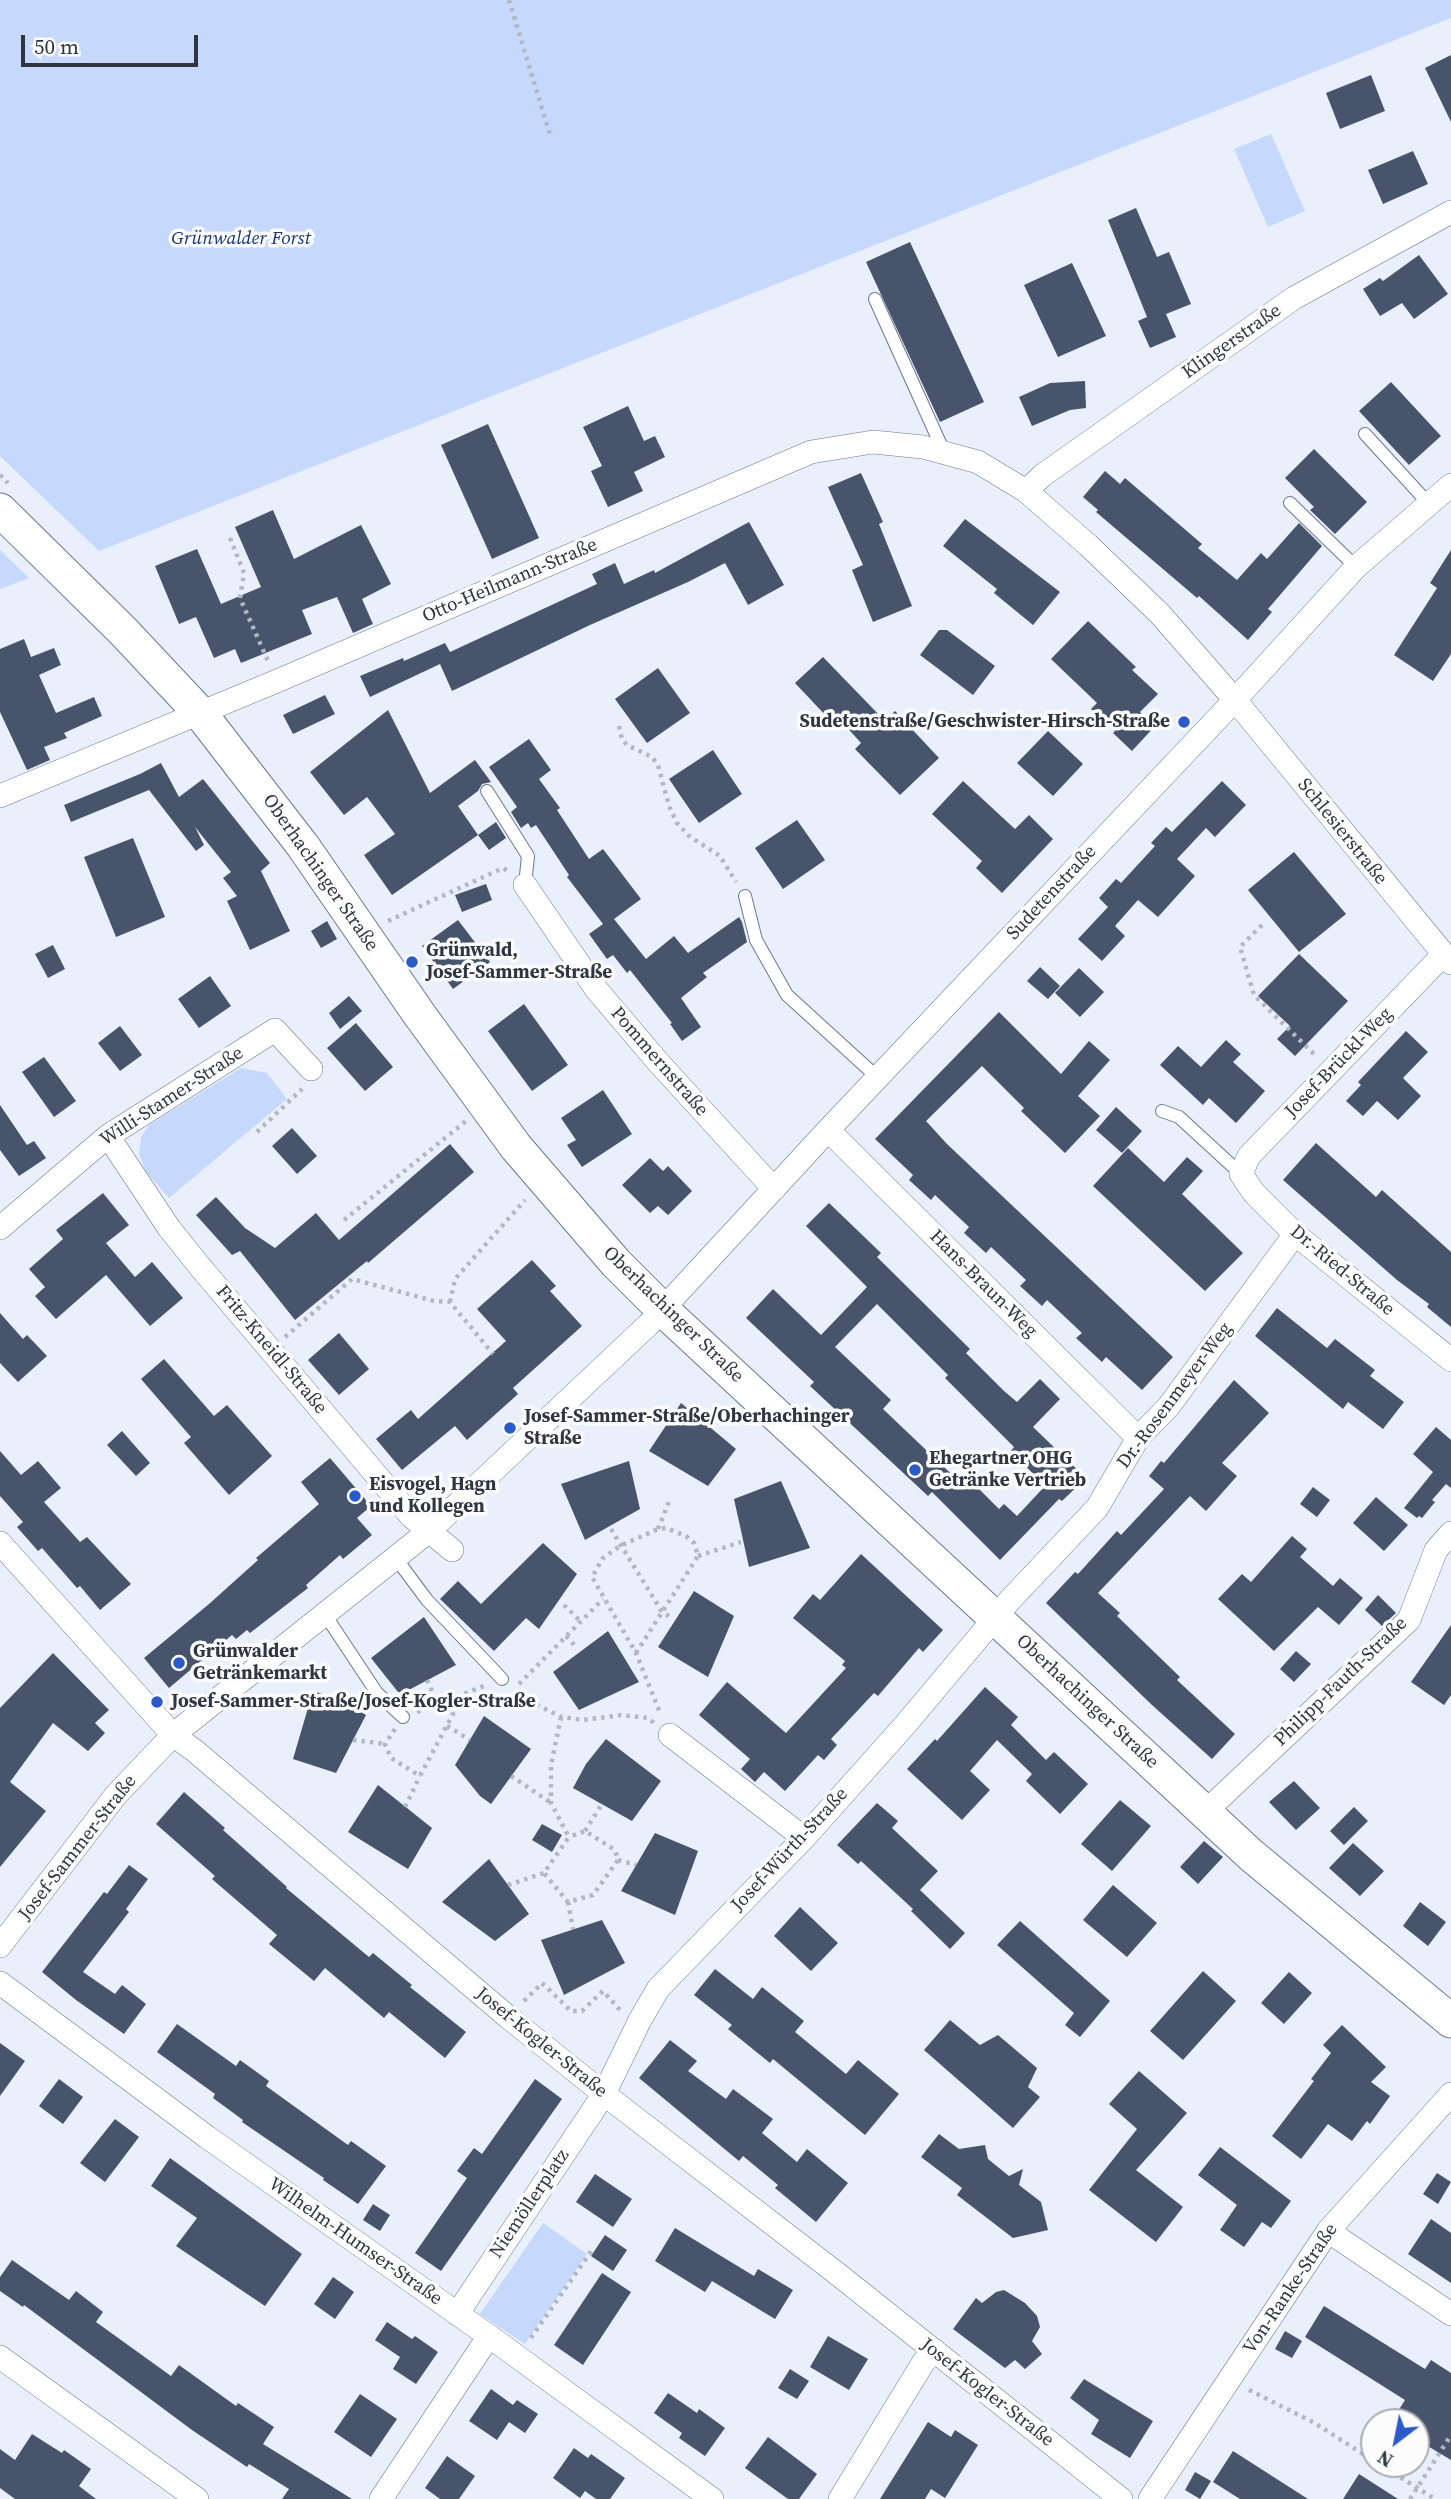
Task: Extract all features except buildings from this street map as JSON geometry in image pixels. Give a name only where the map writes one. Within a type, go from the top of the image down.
[{"type":"main road","name":"Oberhachinger Straße","points":[[0,510],[123,631],[200,713],[303,846],[419,1014],[516,1147],[616,1263],[663,1310],[1251,1855],[1451,2021]]},
{"type":"street","name":"Klingerstraße","points":[[1026,491],[1043,475],[1294,298],[1451,212]]},
{"type":"street","name":"Otto-Heilmann-Straße","points":[[0,796],[278,681],[811,452],[873,442],[923,447],[978,462],[1026,491]]},
{"type":"street","name":"Sudetenstraße","points":[[663,1310],[877,1077],[1235,700],[1356,567],[1451,485]]},
{"type":"street","name":"Schlesierstraße","points":[[1026,491],[1088,545],[1160,614],[1235,700],[1447,959]]},
{"type":"street","name":"Pommernstraße","points":[[525,885],[596,989],[666,1071],[774,1189]]},
{"type":"street","name":"Josef-Brückl-Weg","points":[[1241,1174],[1249,1156],[1331,1071],[1447,959]]},
{"type":"street","name":"Willi-Stamer-Straße","points":[[0,1228],[108,1136],[275,1030],[311,1069]]},
{"type":"street","name":"Hans-Braun-Weg","points":[[828,1130],[1138,1438]]},
{"type":"street","name":"Fritz-Kneidl-Straße","points":[[108,1136],[169,1228],[201,1268],[411,1516],[452,1550]]},
{"type":"street","name":"Dr.-Ried-Straße","points":[[1241,1174],[1254,1193],[1295,1234],[1451,1360]]},
{"type":"street","name":"Dr.-Rosenmeyer-Weg","points":[[996,1618],[1097,1508],[1138,1438],[1169,1406],[1295,1234]]},
{"type":"street","name":"Josef-Sammer-Straße","points":[[0,1946],[116,1795],[173,1735],[429,1531],[663,1310]]},
{"type":"street","name":"Philipp-Fauth-Straße","points":[[1205,1812],[1409,1620],[1436,1550],[1451,1533]]},
{"type":"street","name":"Josef-Kogler-Straße","points":[[0,1543],[173,1735],[508,2017],[1121,2499]]},
{"type":"street","name":"Josef-Würth-Straße","points":[[604,2094],[639,2020],[658,1989],[804,1838],[996,1618]]},
{"type":"street","points":[[670,1735],[804,1838]]},
{"type":"street","name":"Wilhelm-Humser-Straße","points":[[0,1983],[207,2137],[489,2336],[712,2499]]},
{"type":"street","name":"Niemöllerplatz","points":[[457,2314],[604,2094]]},
{"type":"street","name":"Von-Ranke-Straße","points":[[1150,2499],[1328,2231],[1451,2094]]},
{"type":"street","points":[[1328,2231],[1451,2315]]},
{"type":"street","points":[[381,2499],[489,2336]]},
{"type":"street","points":[[839,2499],[923,2363],[934,2350]]},
{"type":"street","points":[[0,2357],[197,2499]]},
{"type":"lane","points":[[875,299],[944,453]]},
{"type":"lane","points":[[1365,435],[1429,504]]},
{"type":"lane","points":[[1290,503],[1356,567]]},
{"type":"lane","points":[[488,791],[528,856],[525,885]]},
{"type":"lane","points":[[745,896],[756,940],[787,995],[877,1077]]},
{"type":"lane","points":[[1162,1111],[1179,1118],[1241,1174]]},
{"type":"lane","points":[[395,1557],[427,1600],[502,1679]]},
{"type":"lane","points":[[324,1613],[377,1693],[403,1717]]},
{"type":"path","points":[[509,0],[551,138]]},
{"type":"path","points":[[230,538],[244,573],[240,598],[278,681]]},
{"type":"path","points":[[619,726],[622,739],[627,745],[652,757],[658,765],[669,806],[677,823],[689,836],[720,856],[745,896]]},
{"type":"path","points":[[383,923],[503,868],[525,885]]},
{"type":"path","points":[[1262,925],[1240,947],[1254,995],[1331,1071]]},
{"type":"path","points":[[257,1132],[307,1084],[311,1069]]},
{"type":"path","points":[[344,1220],[470,1118]]},
{"type":"path","points":[[450,1301],[455,1279],[523,1203]]},
{"type":"path","points":[[271,1349],[352,1279],[434,1301],[450,1301]]},
{"type":"path","points":[[450,1301],[493,1354]]},
{"type":"path","points":[[657,1529],[670,1499]]},
{"type":"path","points":[[670,1735],[636,1653],[592,1577],[603,1558],[620,1546],[657,1529],[666,1528],[686,1536],[694,1544],[698,1556]]},
{"type":"path","points":[[611,1529],[662,1612],[673,1618]]},
{"type":"path","points":[[636,1653],[698,1556],[741,1542]]},
{"type":"path","points":[[513,1689],[603,1599]]},
{"type":"path","points":[[564,1605],[580,1622]]},
{"type":"path","points":[[566,1636],[577,1648]]},
{"type":"path","points":[[385,1744],[403,1717],[502,1679],[522,1697],[561,1717],[583,1720],[622,1715],[648,1718],[670,1735]]},
{"type":"path","points":[[428,1680],[438,1704]]},
{"type":"path","points":[[405,1807],[453,1714],[449,1699]]},
{"type":"path","points":[[561,1717],[551,1765],[551,1803],[569,1837]]},
{"type":"path","points":[[446,1726],[470,1740]]},
{"type":"path","points":[[353,1740],[385,1744]]},
{"type":"path","points":[[385,1744],[391,1758],[420,1776]]},
{"type":"path","points":[[511,1776],[551,1803]]},
{"type":"path","points":[[508,1885],[544,1873],[569,1837],[585,1831],[602,1804]]},
{"type":"path","points":[[585,1831],[615,1850],[618,1860]]},
{"type":"path","points":[[618,1860],[636,1865]]},
{"type":"path","points":[[568,1902],[593,1895],[618,1860]]},
{"type":"path","points":[[544,1873],[568,1902],[572,1929]]},
{"type":"path","points":[[542,1983],[571,2011],[582,2011],[603,1991],[622,2012],[639,2020]]},
{"type":"path","points":[[518,2358],[592,2250]]},
{"type":"path","points":[[1229,2380],[1313,2422],[1360,2452]]},
{"type":"path","points":[[1410,2499],[1451,2435]]},
{"type":"path","points":[[1400,2478],[1434,2499]]},
{"type":"green space","name":"Grünwalder Forst","points":[[0,0],[1451,0],[1451,18],[99,551],[0,456]]},
{"type":"green space","points":[[1271,134],[1305,211],[1268,227],[1234,149]]},
{"type":"green space","points":[[0,550],[29,578],[0,589]]},
{"type":"green space","points":[[241,1068],[267,1073],[287,1099],[169,1198],[146,1172],[139,1154],[141,1137],[149,1125]]},
{"type":"green space","points":[[543,2223],[587,2254],[525,2344],[480,2314]]},
{"type":"place","name":"Sudetenstraße/Geschwister-Hirsch-Straße","points":[[1184,722]]},
{"type":"place","name":"Grünwald, Josef-Sammer-Straße","points":[[412,962]]},
{"type":"place","name":"Josef-Sammer-Straße/Oberhachinger Straße","points":[[510,1428]]},
{"type":"place","name":"Ehegartner OHG Getränke Vertrieb","points":[[915,1470]]},
{"type":"place","name":"Eisvogel, Hagn und Kollegen","points":[[355,1496]]},
{"type":"place","name":"Grünwalder Getränkemarkt","points":[[179,1663]]},
{"type":"place","name":"Josef-Sammer-Straße/Josef-Kogler-Straße","points":[[157,1702]]}]
